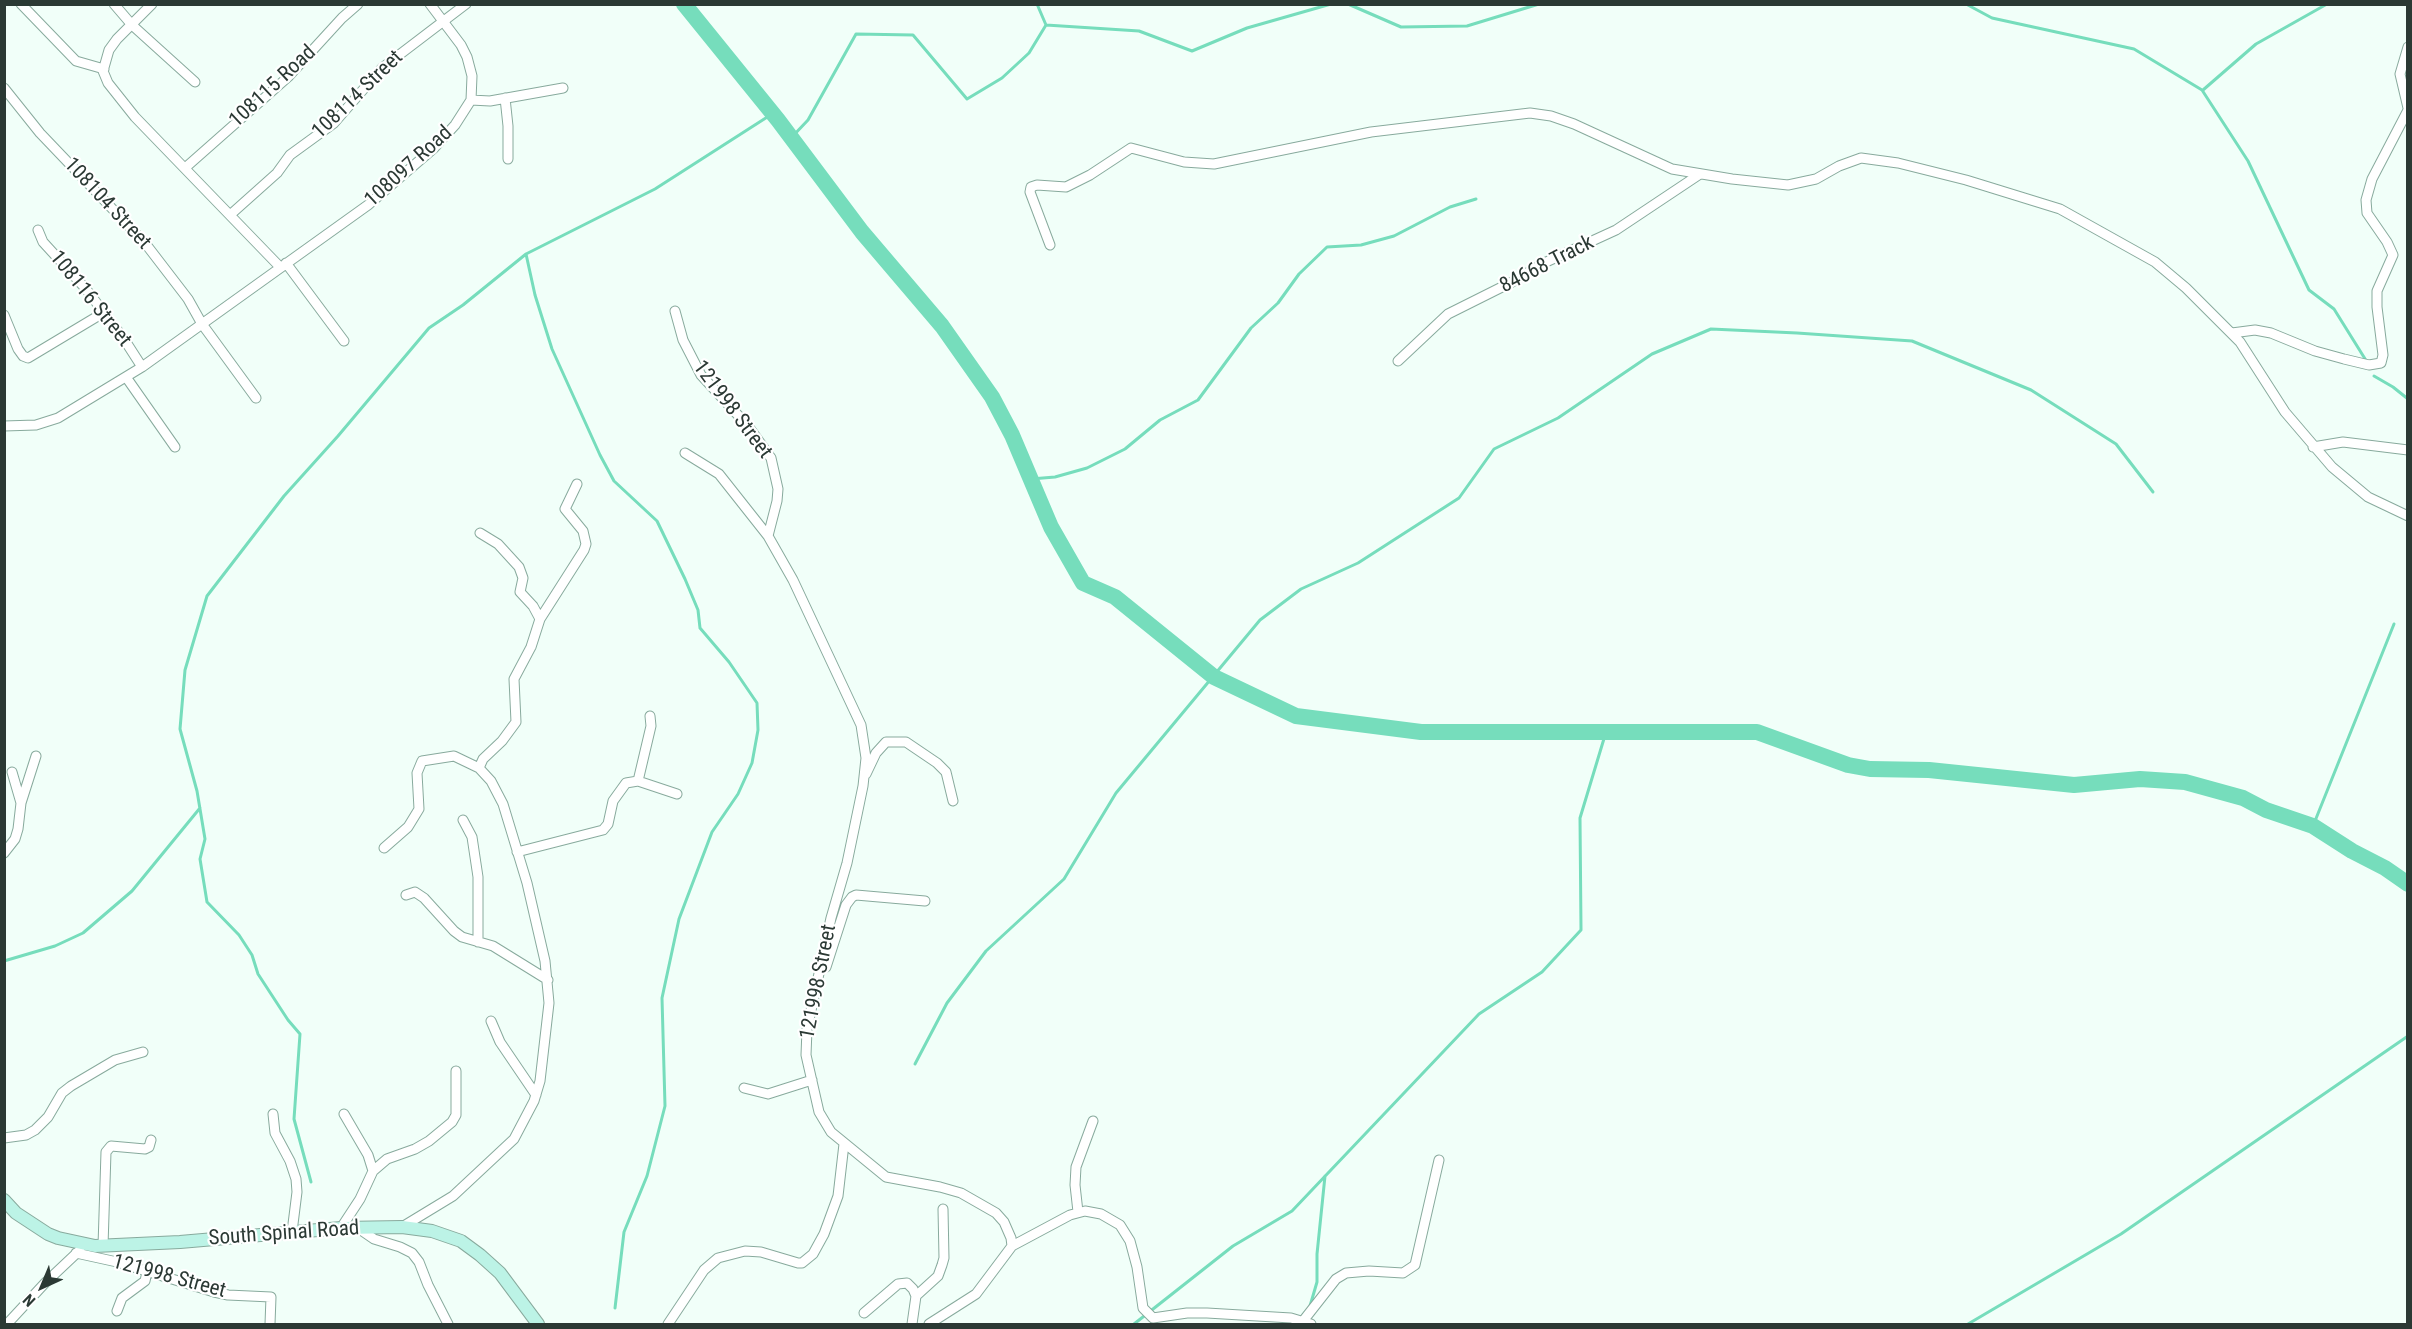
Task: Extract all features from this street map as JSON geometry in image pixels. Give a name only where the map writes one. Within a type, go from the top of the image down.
[{"type":"street","points":[[21,4],[76,61],[104,69]]},
{"type":"street","points":[[114,4],[132,25],[195,82]]},
{"type":"street","points":[[152,4],[112,44],[106,55],[104,69],[108,83],[124,105],[230,215],[283,265],[344,341]]},
{"type":"street","name":"108115 Road","points":[[185,168],[288,77],[342,18],[358,4]]},
{"type":"street","points":[[430,4],[468,57],[472,76],[471,99],[490,101],[563,88]]},
{"type":"street","name":"108114 Street","points":[[230,215],[277,173],[290,155],[334,123],[382,68],[466,4]]},
{"type":"street","points":[[2232,333],[2254,330],[2271,333],[2315,351],[2344,359],[2369,365],[2380,363],[2383,355],[2377,291],[2393,255],[2367,213],[2366,200],[2372,179],[2408,109],[2400,74],[2408,47]]},
{"type":"street","name":"108104 Street","points":[[4,88],[21,112],[145,243],[188,299],[202,324],[256,398]]},
{"type":"street","points":[[505,98],[508,159]]},
{"type":"street","name":"108097 Road","points":[[4,426],[36,425],[58,418],[142,367],[368,205],[434,148],[455,126],[471,99]]},
{"type":"street","points":[[1050,245],[1030,192],[1031,187],[1037,185],[1056,188],[1077,182],[1131,148],[1184,162],[1214,164],[1371,132],[1540,113],[1574,124],[1660,165],[1700,174],[1788,185],[1816,179],[1851,160],[1870,158],[1966,180],[2018,195],[2073,215],[2155,262],[2186,288],[2232,333],[2285,412],[2313,447],[2349,483],[2368,497],[2408,516]]},
{"type":"street","name":"84668 Track","points":[[1398,361],[1453,310],[1512,282],[1544,263],[1616,230],[1700,174]]},
{"type":"street","name":"108116 Street","points":[[38,230],[43,242],[79,281],[124,339],[142,367]]},
{"type":"street","name":"121998 Street","points":[[675,311],[682,340],[701,375],[748,426],[771,458],[778,489],[768,536],[793,580],[817,636],[861,725],[864,742],[864,776],[858,818],[831,918],[806,1042],[806,1054],[819,1112],[831,1132],[886,1177],[940,1187],[961,1193],[982,1203],[1004,1222],[1012,1246]]},
{"type":"street","points":[[4,315],[18,349],[23,356],[28,358],[103,313]]},
{"type":"street","points":[[126,377],[175,447]]},
{"type":"street","points":[[2313,447],[2329,442],[2343,442],[2408,450]]},
{"type":"street","points":[[685,453],[719,474],[768,536]]},
{"type":"street","points":[[479,768],[483,759],[516,722],[514,679],[531,647],[540,619],[584,550],[586,544],[583,531],[565,508],[577,484]]},
{"type":"street","points":[[480,533],[498,544],[519,567],[523,578],[520,592],[533,606],[540,619]]},
{"type":"street","points":[[639,781],[651,726],[650,717]]},
{"type":"street","name":"121998 Street","points":[[864,776],[876,753],[886,742],[906,742],[946,772],[953,801]]},
{"type":"street","points":[[4,853],[15,839],[18,830],[21,803],[36,756]]},
{"type":"street","points":[[384,848],[408,827],[419,809],[417,773],[422,761],[454,756],[463,758],[479,768],[491,781],[503,804],[527,883],[548,980],[549,1003],[545,1056],[536,1095],[514,1139],[453,1196],[402,1227]]},
{"type":"street","points":[[12,772],[21,803]]},
{"type":"street","points":[[518,852],[603,830],[608,824],[613,801],[626,783],[639,781],[677,794]]},
{"type":"street","points":[[463,820],[472,837],[478,877],[478,942]]},
{"type":"street","points":[[406,895],[415,892],[420,895],[462,937],[493,946],[548,980]]},
{"type":"street","points":[[817,984],[827,966],[846,905],[852,897],[856,895],[925,901]]},
{"type":"street","points":[[491,1021],[500,1042],[536,1095]]},
{"type":"street","points":[[4,1138],[26,1135],[35,1130],[48,1117],[58,1098],[71,1086],[116,1060],[143,1052]]},
{"type":"street","points":[[341,1228],[360,1199],[373,1171],[387,1159],[429,1141],[452,1122],[456,1115],[456,1071]]},
{"type":"street","points":[[744,1088],[768,1094],[812,1080]]},
{"type":"street","points":[[273,1114],[275,1133],[290,1161],[296,1179],[297,1192],[292,1232]]},
{"type":"street","points":[[344,1114],[368,1155],[373,1171]]},
{"type":"street","points":[[1078,1212],[1076,1167],[1093,1121]]},
{"type":"street","points":[[103,1246],[105,1159],[108,1148],[111,1146],[145,1149],[149,1147],[151,1140]]},
{"type":"street","points":[[668,1324],[704,1270],[718,1257],[745,1251],[761,1252],[802,1263],[813,1254],[824,1234],[838,1196],[844,1144]]},
{"type":"street","points":[[929,1324],[976,1294],[1012,1246],[1078,1212],[1092,1212],[1113,1219],[1125,1230],[1136,1260],[1143,1308],[1153,1318],[1187,1313],[1207,1313],[1292,1318],[1307,1323],[1336,1279],[1346,1274],[1368,1271],[1403,1273],[1415,1265],[1439,1160]]},
{"type":"street","name":"South Spinal Road","points":[[4,1200],[16,1213],[48,1234],[86,1245],[103,1246],[341,1228],[402,1227],[432,1231],[460,1241],[500,1273],[538,1324]]},
{"type":"street","points":[[916,1296],[938,1276],[942,1265],[944,1258],[943,1209]]},
{"type":"street","points":[[358,1228],[374,1239],[412,1253],[419,1262],[428,1286],[448,1324]]},
{"type":"street","name":"121998 Street","points":[[7,1324],[45,1283],[86,1245]]},
{"type":"street","name":"121998 Street","points":[[76,1253],[117,1262],[228,1295],[271,1297],[270,1324]]},
{"type":"street","points":[[117,1311],[122,1298],[145,1281],[147,1272]]},
{"type":"street","points":[[864,1313],[898,1284],[907,1283],[916,1296],[915,1316],[912,1324]]},
{"type":"waterway","points":[[684,4],[778,120],[862,232],[942,326],[992,397],[1012,435],[1051,527],[1083,583],[1115,597],[1214,677],[1296,716],[1421,732],[1757,732],[1848,765],[1870,769],[1929,770],[2074,785],[2140,779],[2185,782],[2243,798],[2266,810],[2313,826],[2408,884]]},
{"type":"waterway","points":[[791,138],[808,120],[856,34],[913,35],[967,99],[1002,78],[1029,53],[1046,25],[1037,4]]},
{"type":"waterway","points":[[1046,25],[1139,31],[1192,51],[1247,28],[1331,4]]},
{"type":"waterway","points":[[1348,4],[1401,27],[1467,26],[1539,4]]},
{"type":"waterway","points":[[1966,4],[1992,18],[2134,49],[2202,90],[2248,161],[2309,290],[2334,309],[2367,362]]},
{"type":"waterway","points":[[2203,90],[2256,44],[2327,4]]},
{"type":"waterway","points":[[311,1182],[294,1119],[300,1034],[288,1020],[258,974],[252,955],[239,935],[207,902],[200,859],[205,839],[197,791],[180,729],[185,670],[207,596],[284,496],[429,328],[463,305],[526,254],[655,189],[772,114]]},
{"type":"waterway","points":[[1031,479],[1055,477],[1087,468],[1125,449],[1160,420],[1198,400],[1251,328],[1278,303],[1299,274],[1327,247],[1361,245],[1394,236],[1450,207],[1476,199]]},
{"type":"waterway","points":[[526,254],[535,295],[552,349],[600,455],[614,481],[657,521],[698,610],[700,628],[729,662],[757,703],[758,730],[752,763],[738,794],[712,832],[679,919],[662,998],[665,1106],[647,1176],[624,1232],[615,1308]]},
{"type":"waterway","points":[[915,1064],[947,1003],[986,951],[1064,879],[1116,793],[1260,620],[1301,589],[1358,563],[1459,498],[1494,449],[1558,418],[1652,354],[1711,329],[1912,341],[2031,390],[2116,444],[2153,492]]},
{"type":"waterway","points":[[2374,376],[2408,399]]},
{"type":"waterway","points":[[2313,826],[2394,624]]},
{"type":"waterway","points":[[1134,1324],[1233,1246],[1292,1211],[1479,1014],[1542,972],[1581,930],[1580,818],[1606,732]]},
{"type":"waterway","points":[[4,961],[55,946],[83,933],[132,891],[200,808]]},
{"type":"waterway","points":[[1968,1324],[2121,1234],[2408,1036]]},
{"type":"waterway","points":[[1310,1306],[1317,1282],[1317,1254],[1325,1176]]}]
